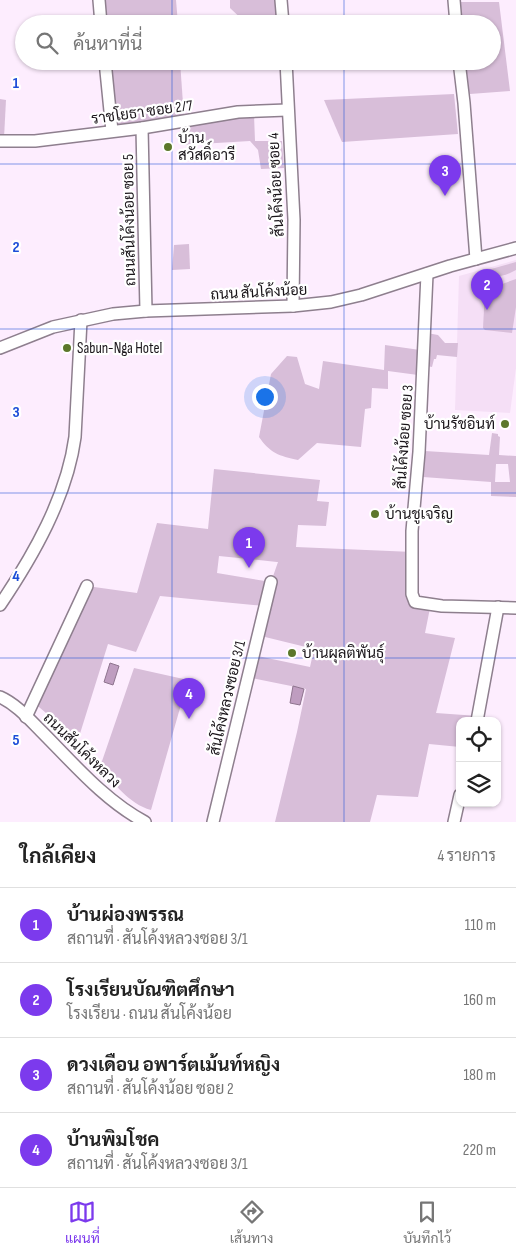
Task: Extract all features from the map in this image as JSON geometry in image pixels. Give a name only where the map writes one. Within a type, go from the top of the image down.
[{"type":"street","points":[[99,0],[100,15]]},
{"type":"street","points":[[282,0],[283,15]]},
{"type":"street","points":[[454,0],[455,15]]},
{"type":"street","points":[[106,70],[112,131]]},
{"type":"street","name":"สันโค้งน้อย ซอย 4","points":[[286,70],[294,220],[293,306]]},
{"type":"street","points":[[460,70],[476,259]]},
{"type":"street","name":"ราชโยธา ซอย 2/7","points":[[0,141],[36,141],[142,128],[238,112],[287,110]]},
{"type":"street","name":"ถนนสันโค้งน้อย ซอย 5","points":[[142,128],[146,311]]},
{"type":"street","name":"ถนน สันโค้งน้อย","points":[[0,348],[53,327],[113,314],[146,311],[293,306],[331,302],[361,296],[516,248]]},
{"type":"street","name":"สันโค้งน้อย ซอย 3","points":[[427,274],[419,452],[412,532],[412,594],[415,602],[442,606],[498,607]]},
{"type":"street","points":[[0,605],[22,572],[57,502],[72,456],[75,437],[81,320]]},
{"type":"street","name":"สันโค้งหลวงซอย 3/1","points":[[213,822],[271,582]]},
{"type":"street","points":[[26,717],[87,586]]},
{"type":"street","points":[[478,717],[498,607],[516,608]]},
{"type":"street","name":"ถนนสันโค้งหลวง","points":[[0,697],[10,702],[113,801],[137,820]]},
{"type":"street","points":[[454,822],[457,807]]},
{"type":"shaded area","points":[[105,0],[176,0],[177,15],[106,15]]},
{"type":"shaded area","points":[[230,0],[277,0],[278,15],[237,15],[230,8]]},
{"type":"shaded area","points":[[459,2],[499,2],[501,15],[460,15]]},
{"type":"shaded area","points":[[501,18],[510,91],[470,94],[465,89],[464,70],[501,70]]},
{"type":"shaded area","points":[[110,70],[181,70],[184,118],[116,127]]},
{"type":"shaded area","points":[[454,94],[458,134],[342,142],[324,100]]},
{"type":"shaded area","points":[[0,99],[6,100],[4,138],[0,138]]},
{"type":"shaded area","points":[[254,115],[255,141],[282,141],[284,168],[261,169],[258,150],[250,141],[183,145],[181,127]]},
{"type":"shaded area","points":[[189,244],[190,269],[172,270],[174,245]]},
{"type":"shaded area","points":[[516,260],[516,368],[510,413],[455,410],[459,276]]},
{"type":"shaded area","points":[[516,262],[516,270],[503,276],[488,276],[484,271]]},
{"type":"shaded area","points":[[516,279],[516,307],[512,333],[485,330],[483,328],[485,290]]},
{"type":"shaded area","points":[[427,333],[438,335],[445,343],[458,343],[457,357],[437,355],[432,367],[427,366]]},
{"type":"shaded area","points":[[385,345],[420,350],[418,375],[388,371],[388,389],[372,388],[371,408],[365,409],[361,447],[317,443],[298,460],[276,453],[267,447],[259,437],[271,374],[287,356],[297,357],[305,384],[319,389],[323,361],[384,370]]},
{"type":"shaded area","points":[[492,433],[498,434],[500,437],[499,455],[516,456],[516,497],[491,496],[491,482],[423,477],[425,451],[489,455]],"holes":[[[496,464],[508,464],[510,482],[495,482]]]},
{"type":"shaded area","points":[[214,469],[320,480],[317,501],[329,502],[326,526],[298,525],[296,547],[413,552],[411,592],[413,608],[430,608],[425,633],[455,638],[436,713],[478,716],[456,717],[456,747],[429,744],[418,797],[377,795],[370,822],[275,822],[306,689],[247,677],[253,655],[310,667],[314,649],[257,635],[264,606],[160,596],[136,652],[108,644],[78,740],[33,702],[87,586],[137,593],[157,523],[208,529]],"holes":[[[219,556],[278,562],[271,582],[217,573]]]},
{"type":"shaded area","points":[[110,663],[119,666],[113,685],[104,682]]},
{"type":"shaded area","points":[[134,668],[188,680],[151,810],[129,798],[100,767]]},
{"type":"shaded area","points":[[293,686],[304,689],[300,705],[290,703]]},
{"type":"place","name":"บ้าน สวัสดิ์อารี","points":[[168,147]]},
{"type":"place","name":"ดวงเดือน อพาร์ตเม้นท์หญิง","points":[[445,196]]},
{"type":"place","name":"โรงเรียนบัณฑิตศึกษา","points":[[487,310]]},
{"type":"place","name":"Sabun-Nga Hotel","points":[[67,348]]},
{"type":"place","name":"บ้านรัชอินท์","points":[[505,424]]},
{"type":"place","name":"บ้านชูเจริญ","points":[[375,514]]},
{"type":"place","name":"บ้านผ่องพรรณ","points":[[249,568]]},
{"type":"place","name":"บ้านผุลติพันธ์ุ","points":[[292,653]]},
{"type":"place","name":"บ้านพิมโชค","points":[[189,719]]}]
